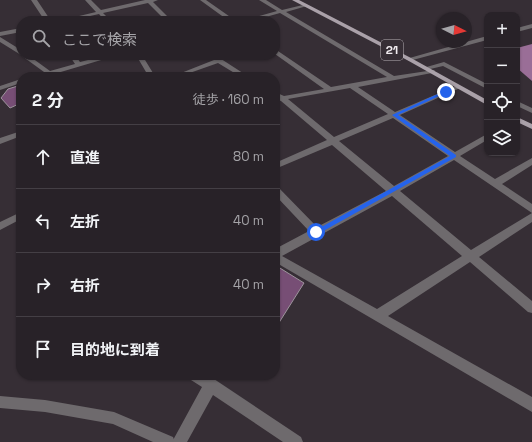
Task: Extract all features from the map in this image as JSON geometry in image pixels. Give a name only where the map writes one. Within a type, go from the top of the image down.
[{"type":"main road","name":"21","points":[[295,0],[409,59],[484,101]]},
{"type":"main road","points":[[520,121],[532,127]]},
{"type":"street","points":[[34,0],[45,16]]},
{"type":"street","points":[[88,0],[104,16]]},
{"type":"street","points":[[83,16],[151,0],[164,16]]},
{"type":"street","points":[[203,0],[226,16]]},
{"type":"street","points":[[262,0],[394,78]]},
{"type":"street","points":[[264,16],[305,5]]},
{"type":"street","points":[[520,29],[532,26]]},
{"type":"street","points":[[0,34],[16,31]]},
{"type":"street","points":[[0,39],[16,50]]},
{"type":"street","points":[[409,59],[484,39]]},
{"type":"street","points":[[280,55],[330,90]]},
{"type":"street","points":[[31,60],[48,72]]},
{"type":"street","points":[[76,60],[79,65]]},
{"type":"street","points":[[60,72],[97,60]]},
{"type":"street","points":[[142,60],[149,72]]},
{"type":"street","points":[[188,72],[219,61],[238,72]]},
{"type":"street","points":[[280,98],[394,78],[429,70],[444,64],[484,85]]},
{"type":"street","points":[[0,88],[16,83]]},
{"type":"street","points":[[352,86],[532,209]]},
{"type":"street","points":[[280,164],[458,87]]},
{"type":"street","points":[[280,100],[333,141],[532,308]]},
{"type":"street","points":[[520,105],[532,111]]},
{"type":"street","points":[[0,141],[16,135]]},
{"type":"street","points":[[280,253],[484,139]]},
{"type":"street","points":[[495,184],[532,161]]},
{"type":"street","points":[[280,194],[316,232]]},
{"type":"street","points":[[377,316],[532,217]]},
{"type":"street","points":[[280,259],[532,405]]},
{"type":"street","points":[[204,380],[296,442]]},
{"type":"street","points":[[179,442],[211,385]]},
{"type":"lane","points":[[0,226],[16,218]]},
{"type":"lane","points":[[0,402],[45,406],[114,418],[168,442]]},
{"type":"shaded area","points":[[532,44],[532,81],[520,71],[520,47]]},
{"type":"building","points":[[16,87],[16,105],[10,108],[1,98],[8,89]]},
{"type":"building","points":[[280,268],[304,283],[280,321]]},
{"type":"route","points":[[316,232],[393,191],[454,156],[394,115],[446,92]]}]
